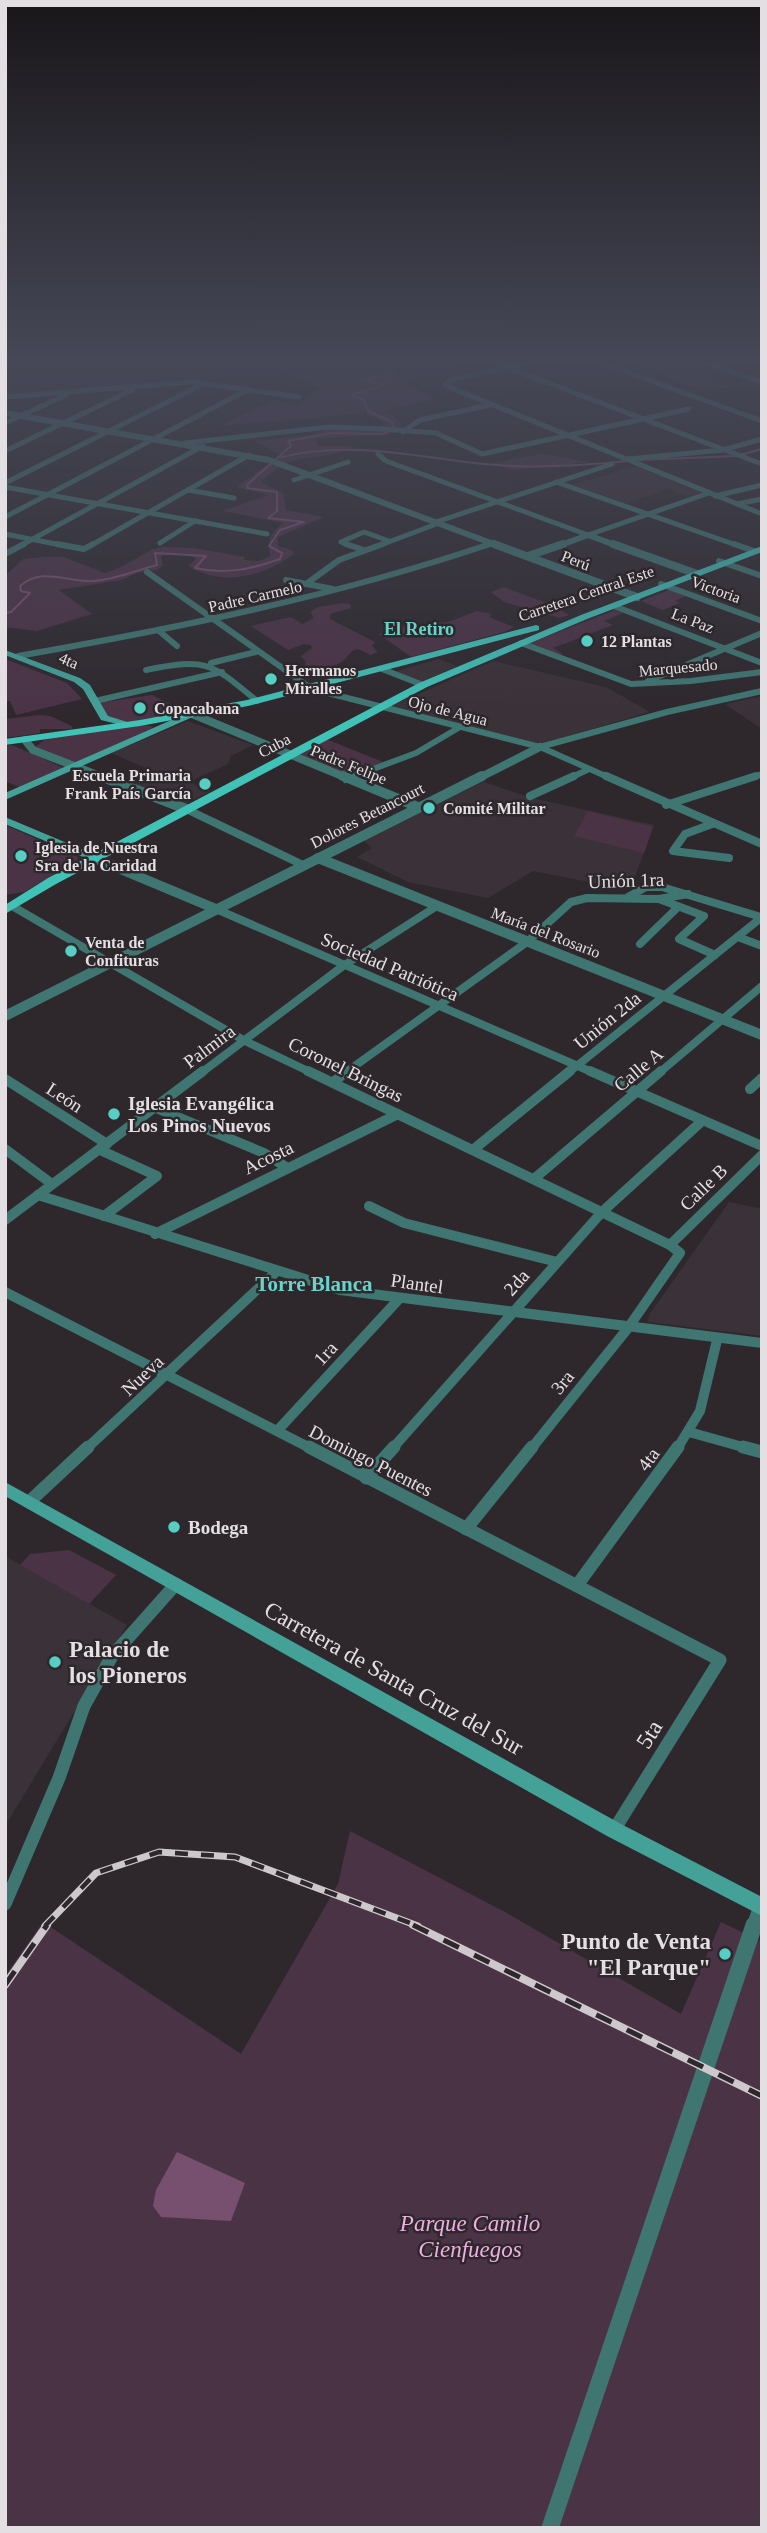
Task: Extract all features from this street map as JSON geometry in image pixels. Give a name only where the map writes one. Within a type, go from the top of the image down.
[{"type":"main road","name":"Carretera Central Este","points":[[5,742],[191,715],[312,689],[530,630],[545,631],[631,595],[757,549]]},
{"type":"main road","name":"Carretera Central Este","points":[[566,625],[614,606],[631,595]]},
{"type":"main road","name":"Cuba","points":[[10,903],[377,707],[545,631],[566,625]]},
{"type":"main road","name":"4ta","points":[[5,652],[77,680],[87,687],[104,718]]},
{"type":"main road","points":[[5,797],[191,715]]},
{"type":"main road","points":[[93,730],[104,718],[129,724]]},
{"type":"main road","name":"Sociedad Patriótica","points":[[5,820],[94,858]]},
{"type":"main road","name":"Carretera de Santa Cruz del Sur","points":[[5,1488],[614,1830],[761,1907]]},
{"type":"street","points":[[5,517],[75,480]]},
{"type":"street","points":[[5,554],[141,480]]},
{"type":"street","points":[[5,534],[84,549],[205,480]]},
{"type":"street","name":"Perú","points":[[325,480],[631,595]]},
{"type":"street","points":[[438,480],[694,573]]},
{"type":"street","points":[[306,584],[339,560],[561,480]]},
{"type":"street","points":[[679,480],[762,513]]},
{"type":"street","points":[[556,482],[757,549]]},
{"type":"street","points":[[5,485],[47,495],[267,534]]},
{"type":"street","points":[[528,556],[712,494],[762,485]]},
{"type":"street","points":[[188,490],[234,498]]},
{"type":"street","points":[[737,504],[762,499]]},
{"type":"street","points":[[160,543],[195,521]]},
{"type":"street","points":[[365,550],[341,542],[364,532],[389,541]]},
{"type":"street","name":"Padre Carmelo","points":[[18,656],[214,621],[413,572],[494,544]]},
{"type":"street","points":[[722,562],[762,576]]},
{"type":"street","name":"Ojo de Agua","points":[[147,572],[256,652],[312,689],[540,747],[666,805],[762,844]]},
{"type":"street","points":[[286,580],[339,590]]},
{"type":"street","name":"Victoria","points":[[663,585],[762,621]]},
{"type":"street","name":"La Paz","points":[[614,606],[762,663]]},
{"type":"street","points":[[159,631],[177,646]]},
{"type":"street","points":[[639,684],[762,633]]},
{"type":"street","name":"Marquesado","points":[[521,643],[622,683],[691,681],[762,672]]},
{"type":"street","points":[[146,670],[196,660],[211,663],[256,652]]},
{"type":"street","points":[[211,663],[257,701]]},
{"type":"street","points":[[382,670],[423,685]]},
{"type":"street","points":[[95,701],[222,672]]},
{"type":"street","name":"Dolores Betancourt","points":[[5,1016],[540,747],[667,712],[762,691]]},
{"type":"street","name":"Padre Felipe","points":[[191,715],[418,807]]},
{"type":"street","points":[[346,779],[416,754],[460,727]]},
{"type":"street","points":[[25,740],[33,750],[186,809],[303,865]]},
{"type":"street","points":[[530,796],[587,770]]},
{"type":"street","points":[[666,805],[762,774]]},
{"type":"street","points":[[712,824],[685,834],[673,851],[729,858]]},
{"type":"street","name":"Sociedad Patriótica","points":[[94,858],[762,1146]]},
{"type":"street","name":"María del Rosario","points":[[318,858],[762,1035]]},
{"type":"street","points":[[625,899],[653,886],[762,917]]},
{"type":"street","name":"Unión 1ra","points":[[333,1082],[527,942],[571,902],[587,898],[659,899],[688,894]]},
{"type":"street","points":[[659,899],[704,916],[680,939],[715,955]]},
{"type":"street","name":"Coronel Bringas","points":[[10,903],[246,1041],[535,1178],[670,1245],[680,1254]]},
{"type":"street","name":"Palmira","points":[[5,1220],[343,966],[437,906]]},
{"type":"street","points":[[640,943],[678,907]]},
{"type":"street","name":"Unión 2da","points":[[474,1149],[762,917]]},
{"type":"street","points":[[738,937],[762,946]]},
{"type":"street","name":"Calle A","points":[[535,1178],[762,986]]},
{"type":"street","points":[[750,1089],[762,1078]]},
{"type":"street","name":"León","points":[[5,1079],[103,1147],[157,1176],[104,1216]]},
{"type":"street","points":[[156,1108],[264,1153],[286,1167]]},
{"type":"street","name":"Acosta","points":[[155,1234],[398,1114]]},
{"type":"street","name":"2da","points":[[366,1478],[601,1212],[702,1121]]},
{"type":"street","points":[[7,1152],[52,1184]]},
{"type":"street","name":"Calle B","points":[[670,1245],[762,1154]]},
{"type":"street","name":"Plantel","points":[[38,1195],[340,1290],[717,1340],[762,1343]]},
{"type":"street","points":[[369,1206],[404,1223],[557,1262]]},
{"type":"street","name":"3ra","points":[[466,1528],[628,1328],[680,1254]]},
{"type":"street","name":"Nueva","points":[[29,1502],[276,1272]]},
{"type":"street","name":"Domingo Puentes","points":[[5,1292],[578,1584],[720,1661]]},
{"type":"street","name":"1ra","points":[[277,1431],[399,1299]]},
{"type":"street","name":"4ta","points":[[578,1584],[689,1432],[703,1401],[717,1340]]},
{"type":"street","points":[[689,1432],[762,1452]]},
{"type":"street","points":[[5,1904],[54,1790],[84,1706],[112,1656],[176,1584]]},
{"type":"street","name":"5ta","points":[[614,1830],[720,1661]]},
{"type":"street","points":[[550,2528],[761,1907]]},
{"type":"shaded area","points":[[588,480],[673,480],[702,492],[688,497],[667,489],[627,503],[571,485]]},
{"type":"shaded area","points":[[439,659],[457,666],[421,682],[394,672]]},
{"type":"shaded area","points":[[493,661],[606,687],[650,712],[541,744],[389,707]]},
{"type":"shaded area","points":[[762,696],[762,729],[725,704]]},
{"type":"shaded area","points":[[188,721],[253,745],[231,756],[228,764],[189,782],[211,791],[186,804],[123,782],[148,769],[111,753]]},
{"type":"shaded area","points":[[483,782],[532,798],[654,825],[635,877],[628,880],[609,877],[604,885],[533,871],[488,898],[408,882],[357,857],[372,848],[363,840]]},
{"type":"shaded area","points":[[729,1202],[762,1209],[762,1336],[648,1322],[649,1315]]},
{"type":"shaded area","name":"Palacio de los Pioneros","points":[[5,1556],[127,1625],[5,1826]]},
{"type":"shaded area","points":[[177,2152],[245,2183],[231,2221],[161,2217],[153,2206],[156,2190]]},
{"type":"green space","points":[[246,480],[263,480],[261,482],[284,494],[286,510],[324,517],[278,537],[278,546],[292,550],[294,554],[269,569],[242,576],[215,576],[188,566],[196,559],[188,555],[161,556],[163,565],[157,570],[137,573],[122,580],[59,590],[92,614],[37,631],[5,627],[5,576],[23,559],[64,557],[105,573],[153,549],[163,547],[194,548],[245,557],[244,560],[259,561],[270,556],[270,537],[283,523],[223,511],[268,495],[237,487]]},
{"type":"green space","points":[[504,587],[552,605],[569,615],[560,618],[504,602],[491,592]]},
{"type":"green space","points":[[669,590],[686,596],[675,601],[680,603],[663,610],[641,601]]},
{"type":"green space","points":[[350,604],[351,608],[330,614],[330,619],[375,642],[372,646],[378,652],[370,655],[355,650],[334,665],[304,667],[306,662],[301,656],[312,648],[310,645],[304,644],[288,650],[251,626],[291,617],[302,624],[314,618],[310,612],[318,607]]},
{"type":"green space","points":[[615,610],[623,613],[604,621],[613,625],[553,648],[563,654],[558,656],[530,643]]},
{"type":"green space","points":[[477,611],[492,614],[489,617],[514,627],[411,657],[379,634],[400,627],[448,622]]},
{"type":"green space","points":[[5,659],[67,683],[82,699],[16,715],[10,701],[5,701]]},
{"type":"green space","name":"Copacabana","points":[[152,695],[188,712],[128,722],[107,717],[98,703]]},
{"type":"green space","points":[[50,716],[72,726],[72,729],[40,729],[40,733],[5,738],[5,719]]},
{"type":"green space","points":[[138,725],[153,728],[74,764],[35,747],[44,740]]},
{"type":"green space","points":[[326,739],[383,762],[347,776],[296,756]]},
{"type":"green space","points":[[12,745],[64,768],[19,787],[5,781],[5,746]]},
{"type":"green space","points":[[588,811],[653,827],[644,853],[574,836]]},
{"type":"green space","points":[[5,825],[78,857],[78,860],[24,892],[5,895]]},
{"type":"green space","points":[[69,1550],[116,1575],[89,1604],[20,1565],[30,1554]]},
{"type":"green space","name":"Parque Camilo Cienfuegos","points":[[350,1831],[505,1912],[681,2014],[721,1922],[762,1942],[762,2528],[5,2528],[5,1976],[43,1922],[241,2054],[338,1884]]},
{"type":"waterway","points":[[5,613],[11,612],[30,593],[21,591],[20,586],[29,580],[46,576],[83,581],[109,579],[157,565],[155,553],[206,556],[195,568],[217,571],[249,568],[280,559],[282,553],[269,546],[280,530],[304,522],[268,518],[277,511],[277,492],[247,488],[252,480]]},
{"type":"railway","points":[[45,1926],[96,1873],[159,1852],[235,1857],[418,1926]]},
{"type":"railway","points":[[5,1985],[47,1925]]},
{"type":"railway","points":[[413,1925],[762,2096]]},
{"type":"place","name":"12 Plantas","points":[[587,641]]},
{"type":"place","name":"Hermanos Miralles","points":[[271,679]]},
{"type":"place","name":"Copacabana","points":[[140,708]]},
{"type":"place","name":"Escuela Primaria Frank País García","points":[[205,784]]},
{"type":"place","name":"Comité Militar","points":[[429,808]]},
{"type":"place","name":"Iglesia de Nuestra Sra de la Caridad","points":[[21,856]]},
{"type":"place","name":"Venta de Confituras","points":[[71,951]]},
{"type":"place","name":"Iglesia Evangélica Los Pinos Nuevos","points":[[114,1114]]},
{"type":"place","name":"Bodega","points":[[174,1527]]},
{"type":"place","name":"Palacio de los Pioneros","points":[[55,1662]]},
{"type":"place","name":"Punto de Venta \"El Parque\"","points":[[725,1954]]},
{"type":"district","name":"El Retiro","points":[[419,629]]},
{"type":"district","name":"Torre Blanca","points":[[314,1284]]}]
